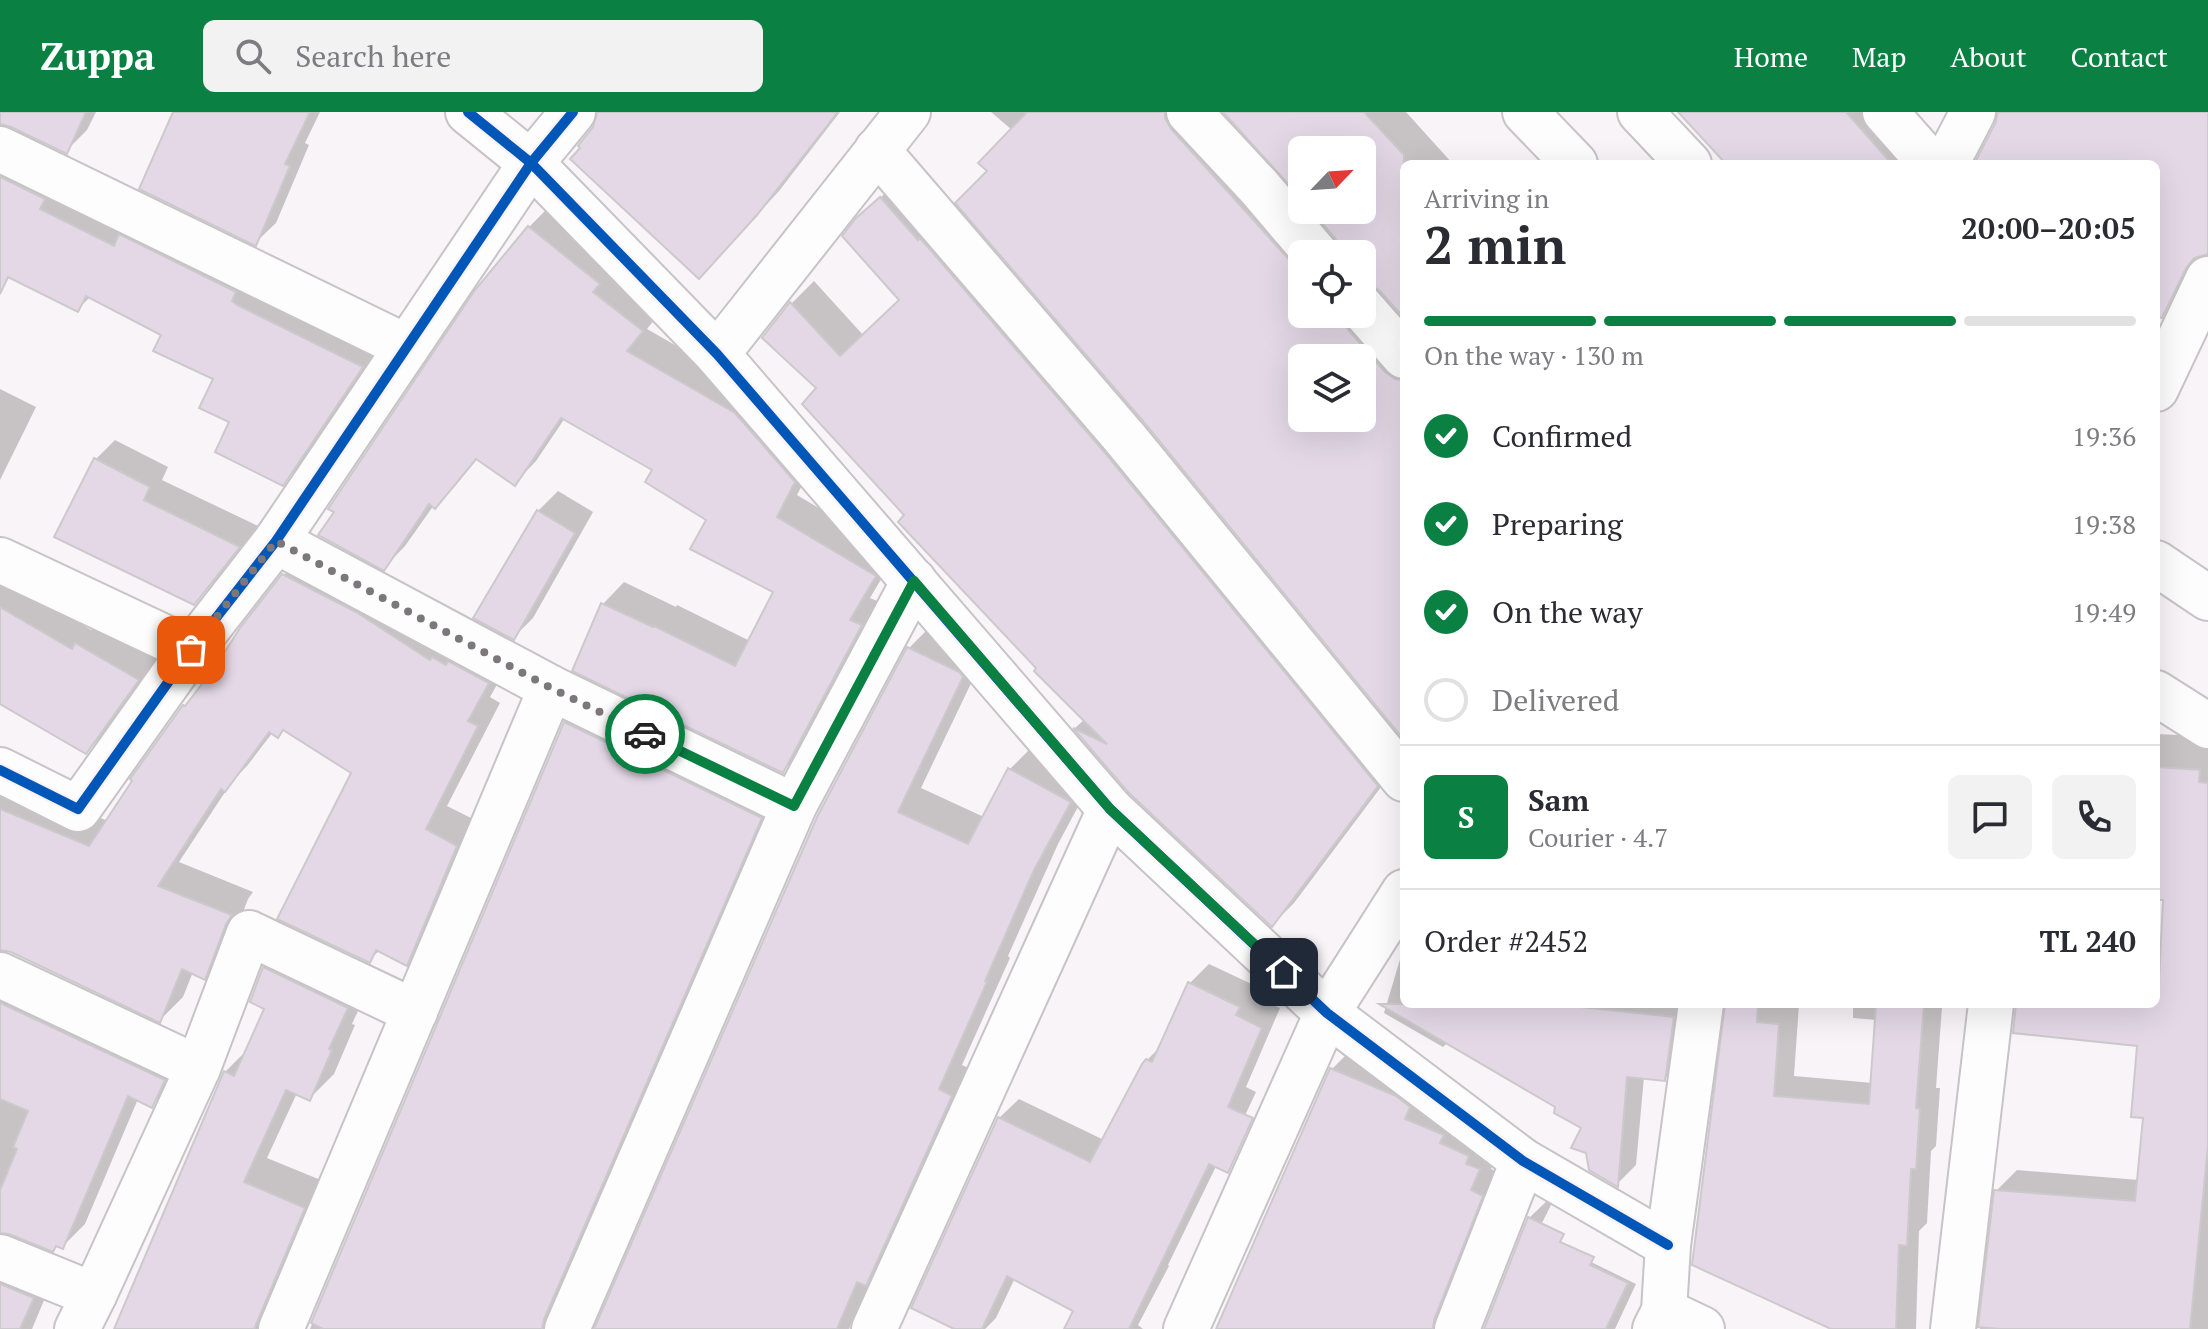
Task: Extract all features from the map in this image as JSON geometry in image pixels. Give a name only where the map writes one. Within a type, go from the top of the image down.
[{"type":"street","points":[[468,112],[531,163],[717,354],[1110,809],[1327,1013],[1523,1161],[1668,1245]]},
{"type":"street","points":[[0,770],[78,809],[191,650],[276,541],[531,163],[573,112]]},
{"type":"street","points":[[717,354],[908,112]]},
{"type":"street","points":[[1189,112],[1304,240]]},
{"type":"street","points":[[1525,112],[1571,160]]},
{"type":"street","points":[[1640,112],[1685,160]]},
{"type":"street","points":[[1885,112],[1927,160]]},
{"type":"street","points":[[1948,160],[1973,112]]},
{"type":"street","points":[[0,149],[407,347]]},
{"type":"street","points":[[877,150],[1124,437],[1400,774]]},
{"type":"street","points":[[2160,381],[2208,279]]},
{"type":"street","points":[[1376,324],[1400,351]]},
{"type":"street","points":[[276,541],[551,688],[794,806]]},
{"type":"street","points":[[0,560],[191,650]]},
{"type":"street","points":[[2160,566],[2208,598]]},
{"type":"street","points":[[567,1329],[794,806],[914,581]]},
{"type":"street","points":[[281,1329],[551,688]]},
{"type":"street","points":[[2160,696],[2208,726]]},
{"type":"street","points":[[874,1329],[1110,809]]},
{"type":"street","points":[[1186,1329],[1327,1013],[1400,898]]},
{"type":"street","points":[[0,1257],[86,1312],[198,1068],[249,933],[415,1012]]},
{"type":"street","points":[[0,975],[198,1068]]},
{"type":"street","points":[[1674,1323],[1668,1245],[1700,1008]]},
{"type":"street","points":[[1953,1329],[1991,1008]]},
{"type":"street","points":[[1457,1329],[1523,1161]]},
{"type":"building","points":[[0,112],[86,112],[67,154],[0,124]]},
{"type":"building","points":[[173,112],[310,112],[285,164],[290,166],[256,246],[139,189]]},
{"type":"building","points":[[597,112],[838,112],[757,215],[699,279],[570,159],[593,127]]},
{"type":"building","points":[[1027,112],[1165,112],[1171,129],[1288,259],[1288,328],[1346,328],[1360,344],[1288,344],[1288,432],[1376,432],[1376,362],[1385,372],[1400,380],[1400,735],[1143,421],[955,203],[987,171],[978,163]]},
{"type":"building","points":[[1223,112],[1364,112],[1404,155],[1404,160],[1400,160],[1400,314],[1376,288],[1376,240],[1335,238],[1323,224],[1376,224],[1376,136],[1288,136],[1288,184]]},
{"type":"building","points":[[1678,112],[1846,112],[1888,160],[1722,160]]},
{"type":"building","points":[[1998,112],[2208,112],[2208,254],[2194,258],[2186,268],[2162,318],[2160,160],[1976,160]]},
{"type":"building","points":[[0,177],[45,199],[40,209],[114,246],[119,234],[236,292],[232,301],[237,305],[363,367],[283,486],[215,452],[229,422],[199,408],[213,379],[153,351],[161,335],[86,296],[78,312],[8,277],[0,294]]},
{"type":"building","points":[[880,197],[918,240],[920,238],[1105,453],[1378,786],[1272,927],[1128,792],[1073,728],[1107,744],[1034,671],[1036,668],[898,522],[904,515],[802,404],[816,388],[762,338],[790,302],[840,356],[899,300],[842,236],[856,218]]},
{"type":"building","points":[[528,226],[600,284],[593,292],[643,331],[627,351],[735,413],[795,482],[777,517],[876,576],[850,620],[862,625],[783,773],[572,671],[601,603],[735,666],[773,592],[690,549],[706,520],[645,482],[652,470],[561,418],[515,486],[476,459],[435,509],[429,504],[384,571],[318,535],[334,512],[328,509],[475,290]]},
{"type":"building","points":[[94,458],[150,487],[144,500],[240,547],[194,605],[54,537]]},
{"type":"building","points":[[537,510],[575,533],[514,640],[473,618]]},
{"type":"building","points":[[282,574],[356,612],[430,660],[432,657],[446,665],[448,661],[489,683],[468,721],[478,726],[426,829],[457,846],[407,966],[376,950],[370,963],[277,919],[351,773],[283,730],[278,738],[269,732],[225,792],[221,789],[158,886],[232,915],[205,980],[182,969],[160,1023],[11,952],[0,950],[0,809],[89,846],[132,781],[130,779]]},
{"type":"building","points":[[0,607],[72,649],[75,643],[139,680],[86,754],[0,704]]},
{"type":"building","points":[[907,647],[959,672],[963,677],[898,812],[968,844],[1008,768],[1071,802],[1034,870],[939,1089],[952,1096],[866,1286],[857,1282],[837,1329],[594,1329],[817,817]]},
{"type":"building","points":[[564,722],[762,818],[542,1329],[323,1329],[311,1323]]},
{"type":"building","points":[[2160,767],[2200,770],[2199,782],[2208,783],[2208,1146],[2190,1329],[1978,1327],[1994,1190],[2135,1201],[2143,1118],[2131,1117],[2137,1046],[2013,1033],[2016,1008],[2160,1008],[2163,900],[2160,900]]},
{"type":"building","points":[[263,967],[348,1008],[310,1101],[286,1090],[244,1182],[305,1208],[254,1329],[114,1329],[224,1071],[234,1076],[264,1009],[250,1002]]},
{"type":"building","points":[[1188,982],[1240,1007],[1236,1015],[1262,1028],[1228,1107],[1253,1118],[1228,1173],[1209,1164],[1129,1329],[1064,1329],[1073,1311],[1007,1276],[982,1329],[954,1329],[911,1308],[998,1117],[1090,1162],[1142,1064],[1146,1059],[1152,1062]]},
{"type":"building","points":[[0,1003],[165,1080],[152,1108],[128,1096],[63,1249],[56,1246],[53,1252],[0,1233],[0,1190],[28,1111],[0,1099]]},
{"type":"building","points":[[1379,1004],[1400,1004],[1400,1008],[1590,1008],[1674,1017],[1665,1081],[1627,1077],[1618,1187],[1589,1170],[1586,1153],[1571,1148],[1581,1128],[1554,1113],[1555,1107]]},
{"type":"building","points":[[1724,1008],[1758,1008],[1757,1022],[1779,1024],[1774,1096],[1869,1104],[1876,1008],[1924,1008],[1916,1108],[1920,1109],[1916,1169],[1911,1169],[1907,1246],[1899,1245],[1896,1329],[1831,1329],[1692,1265]]},
{"type":"building","points":[[1330,1068],[1396,1096],[1410,1107],[1405,1119],[1444,1135],[1440,1143],[1469,1156],[1466,1164],[1480,1169],[1471,1190],[1483,1196],[1433,1329],[1216,1329]]},
{"type":"building","points":[[1528,1217],[1564,1234],[1560,1242],[1594,1257],[1590,1265],[1628,1283],[1606,1329],[1484,1329]]},
{"type":"building","points":[[0,1284],[34,1298],[20,1329],[0,1329]]},
{"type":"cycle path","points":[[468,112],[531,163],[717,354],[1110,809],[1327,1013],[1523,1161],[1668,1245]]},
{"type":"cycle path","points":[[0,770],[78,809],[191,650],[276,541],[531,163],[573,112]]},
{"type":"way so far","points":[[191,650],[276,541],[551,688],[645,734]]},
{"type":"route","points":[[645,734],[794,806],[914,581],[1110,809],[1284,972]]}]
